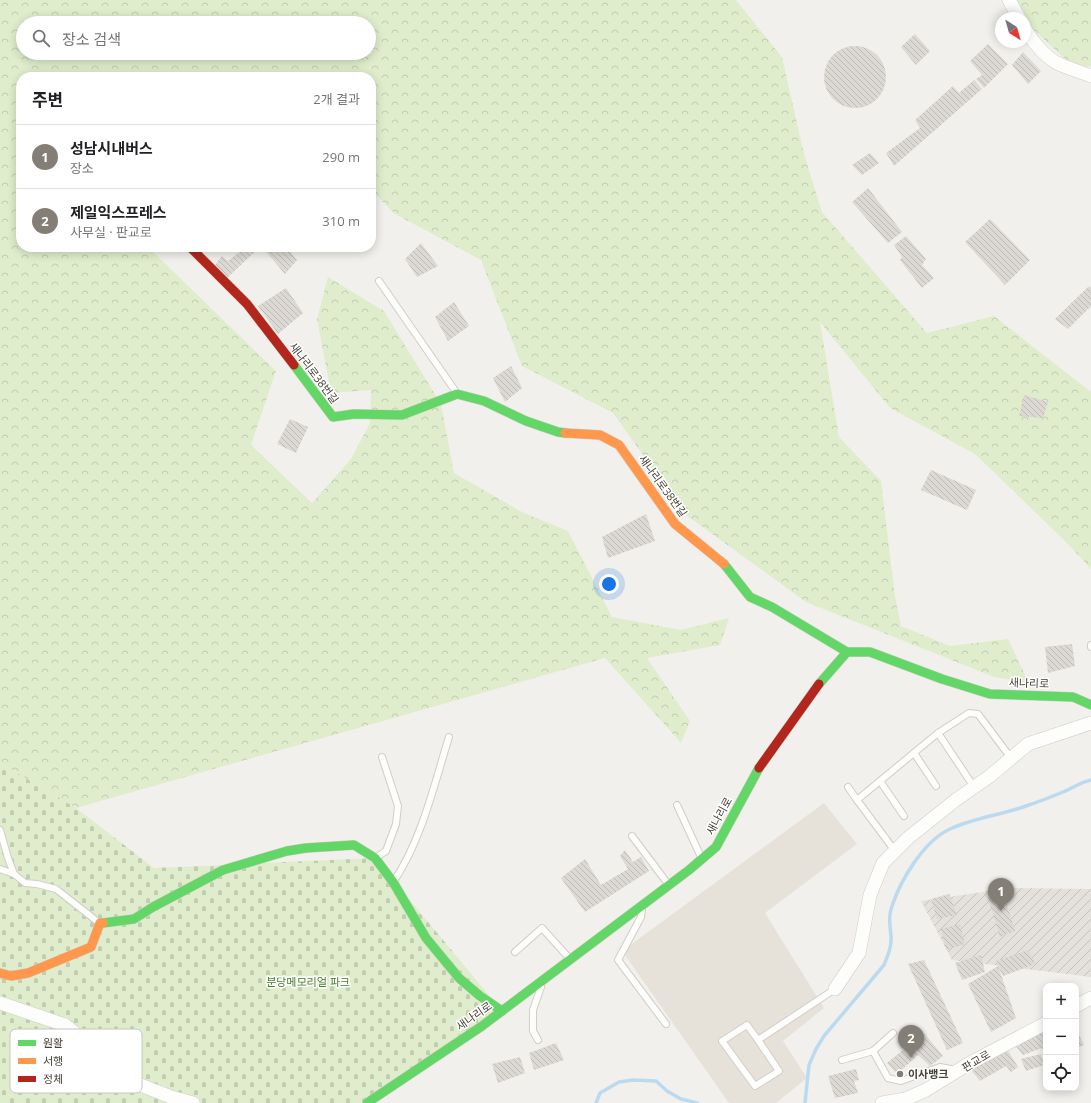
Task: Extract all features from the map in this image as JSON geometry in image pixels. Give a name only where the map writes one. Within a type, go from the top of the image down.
[{"type":"street","points":[[1008,0],[1015,12]]},
{"type":"street","points":[[1031,38],[1055,62],[1091,76]]},
{"type":"street","name":"새나리로38번길","points":[[195,252],[247,304],[333,417],[354,414],[402,415],[457,394],[484,401],[526,421],[558,432],[600,435],[619,445],[675,524],[723,563],[750,597],[772,607],[847,652]]},
{"type":"street","name":"새나리로","points":[[367,1103],[482,1026],[643,905],[716,847],[758,770],[816,688],[847,652],[870,652],[942,679],[990,694],[1073,697],[1091,705]]},
{"type":"street","points":[[835,989],[859,953],[870,895],[883,863],[908,838],[926,823],[957,798],[990,776],[1028,744],[1091,723]]},
{"type":"street","points":[[0,973],[11,976],[28,973],[91,947],[100,924],[134,919],[167,899],[223,870],[287,851],[306,848],[354,845],[375,858],[393,882],[426,938],[459,978],[480,996],[502,1011]]},
{"type":"street","points":[[1079,1004],[1091,998]]},
{"type":"street","points":[[0,1003],[65,1025],[70,1029]]},
{"type":"street","name":"판교로","points":[[882,1103],[910,1101],[970,1063],[1043,1024]]},
{"type":"street","points":[[142,1086],[171,1097],[193,1103]]},
{"type":"lane","points":[[379,281],[457,394]]},
{"type":"lane","points":[[857,800],[938,733],[969,713],[978,714],[1011,758]]},
{"type":"lane","points":[[938,733],[974,787]]},
{"type":"lane","points":[[393,882],[401,870],[416,838],[449,737]]},
{"type":"lane","points":[[914,753],[936,786]]},
{"type":"lane","points":[[375,858],[386,851],[396,824],[398,806],[382,757]]},
{"type":"lane","points":[[880,781],[904,816]]},
{"type":"lane","points":[[848,787],[895,851]]},
{"type":"lane","points":[[676,806],[702,859]]},
{"type":"lane","points":[[0,830],[14,874]]},
{"type":"lane","points":[[632,836],[669,885]]},
{"type":"lane","points":[[0,869],[14,874],[25,883],[37,884],[56,889],[100,924]]},
{"type":"lane","points":[[643,905],[641,917],[618,960],[666,1024]]},
{"type":"lane","points":[[515,952],[542,928],[570,959]]},
{"type":"lane","points":[[538,1040],[533,1031],[533,1010],[543,980]]},
{"type":"lane","points":[[758,1040],[835,989]]},
{"type":"lane","points":[[747,1025],[758,1040],[779,1071],[755,1086],[722,1042],[747,1025]]},
{"type":"lane","points":[[842,1060],[873,1051],[893,1034]]},
{"type":"lane","points":[[873,1051],[888,1078],[901,1081],[940,1067],[959,1070]]},
{"type":"shaded area","points":[[824,803],[857,844],[765,913],[824,1008],[783,1041],[807,1078],[776,1103],[729,1103],[622,951]]},
{"type":"shaded area","points":[[1011,888],[1091,889],[1091,977],[952,960],[921,901]]},
{"type":"green space","points":[[0,0],[736,0],[782,57],[804,154],[822,212],[927,333],[994,316],[1091,392],[1091,569],[1068,544],[975,454],[890,408],[820,322],[839,437],[881,481],[895,596],[901,626],[950,646],[1008,639],[1029,683],[994,677],[806,602],[686,515],[613,413],[522,366],[481,260],[395,214],[376,195],[376,72],[16,72],[16,252],[153,252],[276,371],[251,445],[312,503],[351,459],[370,423],[371,390],[331,393],[317,319],[328,277],[384,311],[441,404],[454,473],[522,512],[568,531],[612,617],[681,630],[729,618],[720,645],[647,658],[690,721],[681,743],[605,658],[76,808],[0,763]]},
{"type":"green space","points":[[1001,0],[1091,0],[1091,66],[1075,68],[1031,28],[1031,12],[1014,12]]},
{"type":"green space","name":"분당메모리얼 파크","points":[[0,763],[76,808],[154,868],[375,858],[502,1011],[367,1103],[0,1103]]},
{"type":"building","points":[[915,34],[930,51],[916,65],[901,47]]},
{"type":"building","points":[[988,44],[1008,64],[984,88],[976,79],[982,75],[970,61]]},
{"type":"building","points":[[849,46],[861,46],[877,55],[884,65],[886,77],[884,89],[877,99],[861,108],[849,108],[838,103],[829,94],[824,83],[824,71],[829,60],[838,51]]},
{"type":"building","points":[[1023,52],[1041,71],[1028,84],[1012,65]]},
{"type":"building","points":[[974,80],[982,89],[894,166],[886,153],[920,128],[915,120],[953,86],[959,93]]},
{"type":"building","points":[[870,153],[879,163],[862,175],[852,165]]},
{"type":"building","points":[[868,188],[902,232],[888,243],[852,202]]},
{"type":"building","points":[[990,219],[1030,260],[1005,285],[965,242]]},
{"type":"building","points":[[906,236],[926,259],[922,265],[934,278],[922,288],[900,260],[902,257],[894,245]]},
{"type":"building","points":[[421,243],[438,266],[417,277],[405,259]]},
{"type":"building","points":[[240,252],[255,252],[227,278],[215,265],[222,256],[228,261]]},
{"type":"building","points":[[266,252],[290,252],[297,260],[285,274]]},
{"type":"building","points":[[1089,286],[1091,288],[1091,306],[1068,329],[1055,319]]},
{"type":"building","points":[[286,288],[303,313],[278,334],[258,306]]},
{"type":"building","points":[[454,302],[469,326],[448,341],[435,317]]},
{"type":"building","points":[[511,366],[522,388],[505,402],[493,378]]},
{"type":"building","points":[[1024,395],[1048,402],[1043,418],[1019,416]]},
{"type":"building","points":[[290,419],[308,427],[296,453],[277,444]]},
{"type":"building","points":[[931,470],[976,490],[967,510],[921,490]]},
{"type":"building","points":[[646,514],[655,541],[608,558],[602,537]]},
{"type":"building","points":[[1072,644],[1075,666],[1048,673],[1045,647]]},
{"type":"building","points":[[625,850],[633,862],[641,857],[649,871],[585,912],[561,878],[585,859],[601,885],[628,869],[620,856]]},
{"type":"building","points":[[1002,888],[1015,931],[1000,937],[986,891]]},
{"type":"building","points":[[949,894],[957,915],[937,919],[931,899]]},
{"type":"building","points":[[960,924],[965,944],[946,950],[941,929]]},
{"type":"building","points":[[1028,950],[1035,964],[1003,976],[996,961]]},
{"type":"building","points":[[981,955],[985,972],[962,980],[955,963]]},
{"type":"building","points":[[924,960],[963,1043],[947,1050],[908,964]]},
{"type":"building","points":[[998,966],[1016,1018],[991,1032],[968,984]]},
{"type":"building","points":[[1043,1031],[1043,1050],[1042,1048],[1023,1055],[1015,1045]]},
{"type":"building","points":[[924,1033],[943,1056],[930,1066],[918,1055],[897,1074],[887,1063]]},
{"type":"building","points":[[1079,1035],[1084,1045],[1079,1047]]},
{"type":"building","points":[[556,1043],[564,1060],[534,1070],[529,1053]]},
{"type":"building","points":[[1007,1049],[1018,1067],[1011,1072],[1006,1066],[980,1081],[971,1070]]},
{"type":"building","points":[[1041,1054],[1043,1065],[1026,1071],[1021,1059]]},
{"type":"building","points":[[520,1057],[525,1073],[498,1083],[492,1064]]},
{"type":"building","points":[[856,1069],[859,1080],[854,1081],[858,1093],[835,1098],[828,1076]]},
{"type":"waterway","points":[[805,1103],[809,1065],[816,1049],[824,1036],[884,965],[891,943],[890,918],[896,895],[907,873],[931,842],[940,835],[959,825],[1031,804],[1091,780]]},
{"type":"waterway","points":[[596,1103],[600,1093],[619,1082],[633,1080],[656,1081],[667,1091],[681,1099],[697,1103]]},
{"type":"traffic: fast","points":[[294,365],[333,417],[354,414],[402,415],[457,394],[484,401],[526,421],[565,433]]},
{"type":"traffic: fast","points":[[724,564],[750,597],[772,607],[847,652]]},
{"type":"traffic: fast","points":[[819,684],[847,652],[870,652],[942,679],[990,694],[1073,697],[1091,705]]},
{"type":"traffic: fast","points":[[367,1103],[482,1026],[689,870],[716,847],[759,768]]},
{"type":"traffic: fast","points":[[103,923],[134,919],[153,907],[223,870],[287,851],[306,848],[354,845],[375,858],[393,882],[426,938],[459,978],[480,996],[502,1011]]},
{"type":"traffic: slow","points":[[565,433],[600,435],[619,445],[675,524],[724,564]]},
{"type":"traffic: slow","points":[[0,973],[11,976],[28,973],[91,947],[100,923],[103,923]]},
{"type":"traffic: jam","points":[[195,252],[247,304],[294,365]]},
{"type":"traffic: jam","points":[[759,768],[819,684]]},
{"type":"place","name":"성남시내버스","points":[[1001,911]]},
{"type":"place","name":"제일익스프레스","points":[[911,1058]]},
{"type":"place","name":"이사뱅크","points":[[900,1074]]}]
